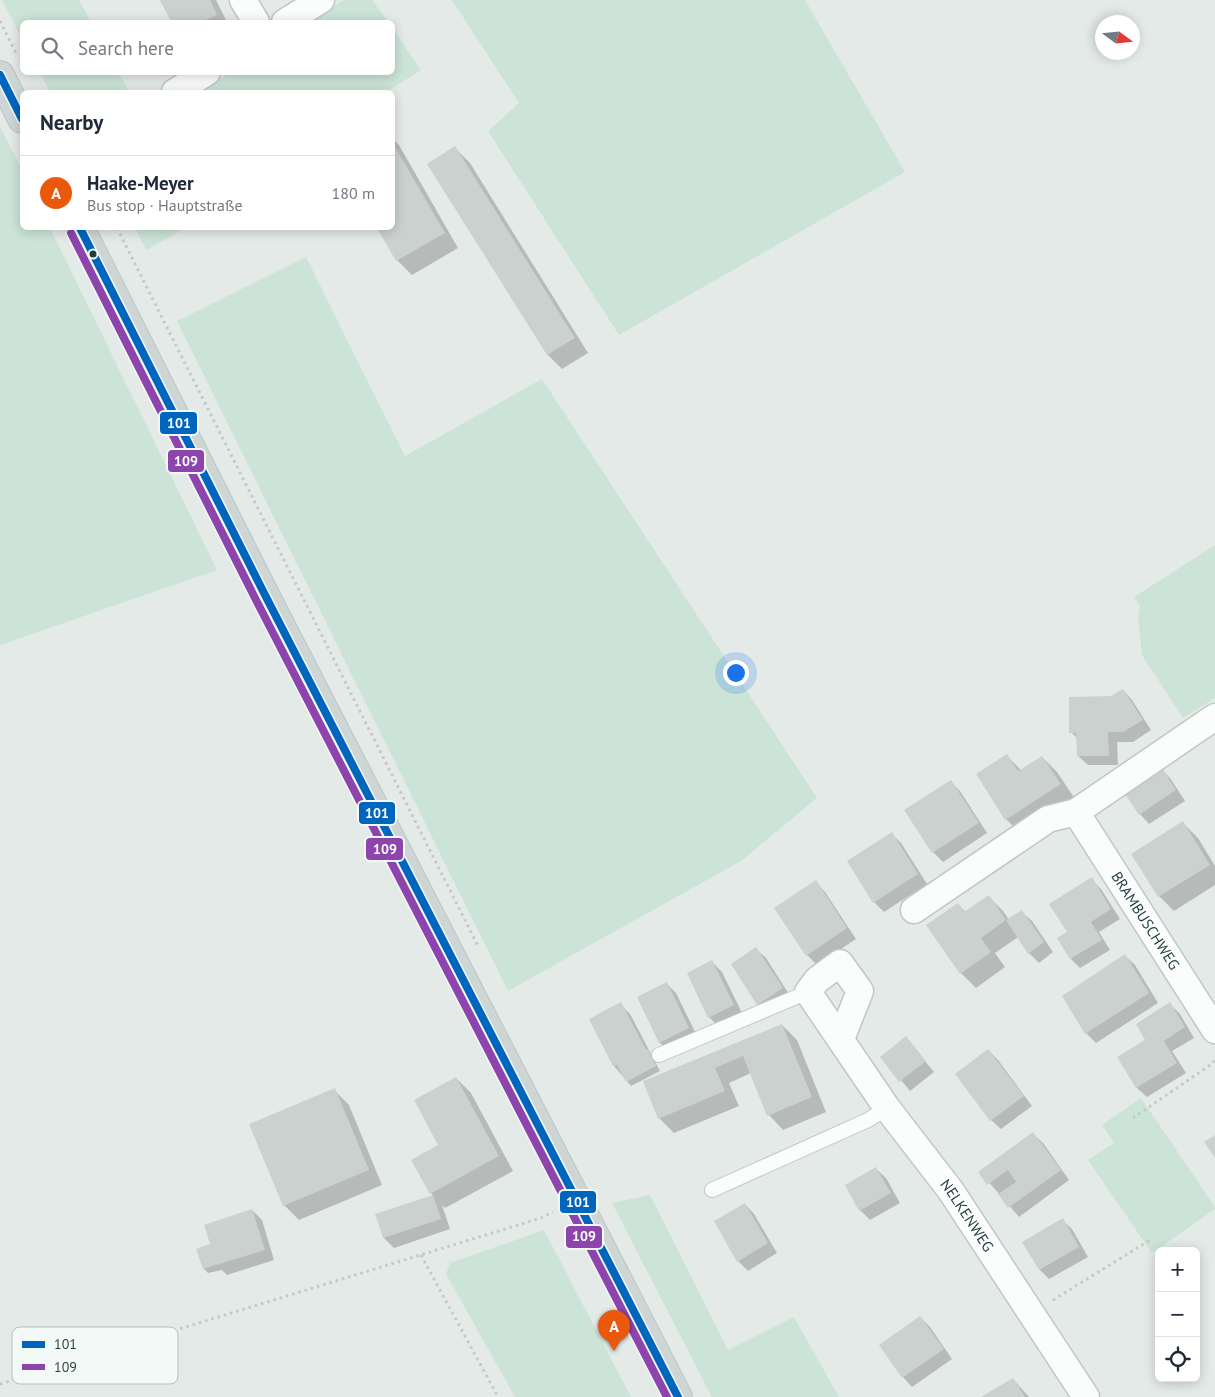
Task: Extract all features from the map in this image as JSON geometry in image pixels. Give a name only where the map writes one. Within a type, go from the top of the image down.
[{"type":"main road","points":[[9,66],[20,111]]},
{"type":"main road","points":[[81,230],[270,604],[678,1397]]},
{"type":"street","points":[[243,0],[255,20]]},
{"type":"street","points":[[288,20],[320,0]]},
{"type":"street","points":[[179,90],[202,75]]},
{"type":"street","points":[[914,910],[1048,819],[1076,812],[1215,717]]},
{"type":"street","name":"BRAMBUSCHWEG","points":[[1076,812],[1215,1030]]},
{"type":"street","points":[[808,992],[817,980],[840,963],[860,991],[841,1039]]},
{"type":"street","name":"NELKENWEG","points":[[808,992],[887,1108],[951,1191],[1086,1397]]},
{"type":"lane","points":[[659,1055],[808,992]]},
{"type":"lane","points":[[712,1190],[868,1120],[887,1108]]},
{"type":"path","points":[[0,21],[9,66]]},
{"type":"path","points":[[117,230],[482,953]]},
{"type":"path","points":[[1133,1118],[1214,1063],[1215,1059]]},
{"type":"path","points":[[178,1330],[541,1218],[578,1201]]},
{"type":"path","points":[[1032,1313],[1150,1240]]},
{"type":"path","points":[[422,1255],[498,1397]]},
{"type":"path","points":[[0,1384],[12,1380]]},
{"type":"green space","points":[[2,0],[79,0],[90,20],[20,20],[20,35]]},
{"type":"green space","points":[[344,0],[372,0],[387,20],[312,20]]},
{"type":"green space","points":[[452,0],[805,0],[905,172],[619,335],[488,131],[519,103]]},
{"type":"green space","points":[[395,32],[421,70],[389,90],[202,90],[227,75],[395,75]]},
{"type":"green space","points":[[41,75],[120,75],[128,90],[49,90]]},
{"type":"green space","points":[[0,126],[20,166],[20,230],[51,230],[217,570],[0,645]]},
{"type":"green space","points":[[136,230],[182,230],[146,250]]},
{"type":"green space","points":[[306,257],[405,456],[542,379],[817,798],[741,861],[508,991],[177,321]]},
{"type":"green space","points":[[1215,545],[1215,698],[1183,718],[1142,655],[1138,616],[1140,606],[1134,597]]},
{"type":"green space","points":[[1141,1098],[1215,1209],[1161,1247],[1155,1247],[1155,1251],[1152,1253],[1088,1160],[1114,1143],[1102,1125]]},
{"type":"green space","points":[[650,1195],[728,1350],[794,1317],[839,1397],[712,1397],[612,1203]]},
{"type":"green space","points":[[544,1230],[631,1397],[515,1397],[446,1274],[450,1263]]},
{"type":"building","points":[[160,0],[210,0],[217,15],[206,20],[170,20]]},
{"type":"building","points":[[455,146],[575,338],[547,355],[427,164]]},
{"type":"building","points":[[395,147],[445,233],[396,261],[378,230],[395,230]]},
{"type":"building","points":[[1123,689],[1143,720],[1123,732],[1108,732],[1109,756],[1077,756],[1076,733],[1069,733],[1069,697],[1111,696]]},
{"type":"building","points":[[1007,754],[1018,771],[1042,756],[1061,784],[1005,820],[976,774]]},
{"type":"building","points":[[1161,766],[1176,790],[1139,815],[1123,791]]},
{"type":"building","points":[[951,780],[979,823],[932,853],[904,810]]},
{"type":"building","points":[[1183,821],[1210,865],[1158,897],[1131,854]]},
{"type":"building","points":[[892,832],[918,874],[873,903],[847,861]]},
{"type":"building","points":[[1092,877],[1111,909],[1091,922],[1102,940],[1070,959],[1057,938],[1067,932],[1049,904]]},
{"type":"building","points":[[816,880],[847,928],[806,956],[774,908]]},
{"type":"building","points":[[989,895],[1006,920],[981,938],[991,952],[960,974],[926,925],[958,903],[964,912]]},
{"type":"building","points":[[1022,910],[1044,942],[1028,954],[1006,920]]},
{"type":"building","points":[[756,947],[783,988],[757,1005],[731,964]]},
{"type":"building","points":[[1125,954],[1149,993],[1085,1034],[1062,996]]},
{"type":"building","points":[[712,960],[734,1005],[708,1018],[687,973]]},
{"type":"building","points":[[667,982],[689,1028],[659,1043],[637,997]]},
{"type":"building","points":[[621,1002],[656,1066],[626,1082],[617,1065],[613,1066],[589,1019]]},
{"type":"building","points":[[1170,1002],[1185,1027],[1164,1041],[1177,1063],[1136,1088],[1117,1057],[1145,1040],[1136,1024]]},
{"type":"building","points":[[782,1024],[812,1097],[767,1116],[743,1056],[715,1068],[725,1091],[658,1119],[643,1081]]},
{"type":"building","points":[[906,1036],[926,1061],[899,1082],[880,1057]]},
{"type":"building","points":[[988,1049],[1024,1096],[990,1121],[955,1074]]},
{"type":"building","points":[[456,1077],[499,1156],[430,1194],[411,1160],[438,1145],[414,1100]]},
{"type":"building","points":[[335,1088],[369,1170],[283,1206],[249,1124]]},
{"type":"building","points":[[1033,1132],[1061,1170],[1008,1208],[998,1194],[1016,1182],[1008,1170],[987,1185],[978,1172]]},
{"type":"building","points":[[1215,1135],[1215,1158],[1204,1142]]},
{"type":"building","points":[[876,1167],[891,1193],[859,1211],[845,1185]]},
{"type":"building","points":[[433,1195],[441,1219],[383,1238],[375,1214]]},
{"type":"building","points":[[745,1203],[768,1243],[737,1262],[714,1221]]},
{"type":"building","points":[[252,1209],[265,1250],[203,1269],[196,1249],[210,1244],[204,1225]]},
{"type":"building","points":[[1063,1218],[1079,1247],[1039,1270],[1022,1242]]},
{"type":"building","points":[[920,1316],[944,1349],[902,1378],[879,1345]]},
{"type":"building","points":[[1013,1378],[1025,1397],[981,1397]]},
{"type":"transit line","name":"101","points":[[0,75],[20,115]]},
{"type":"transit line","name":"101","points":[[81,230],[265,595],[678,1397]]},
{"type":"transit line","name":"109","points":[[71,233],[256,600],[667,1397]]},
{"type":"place","name":"Haake-Meyer","points":[[614,1351]]}]
